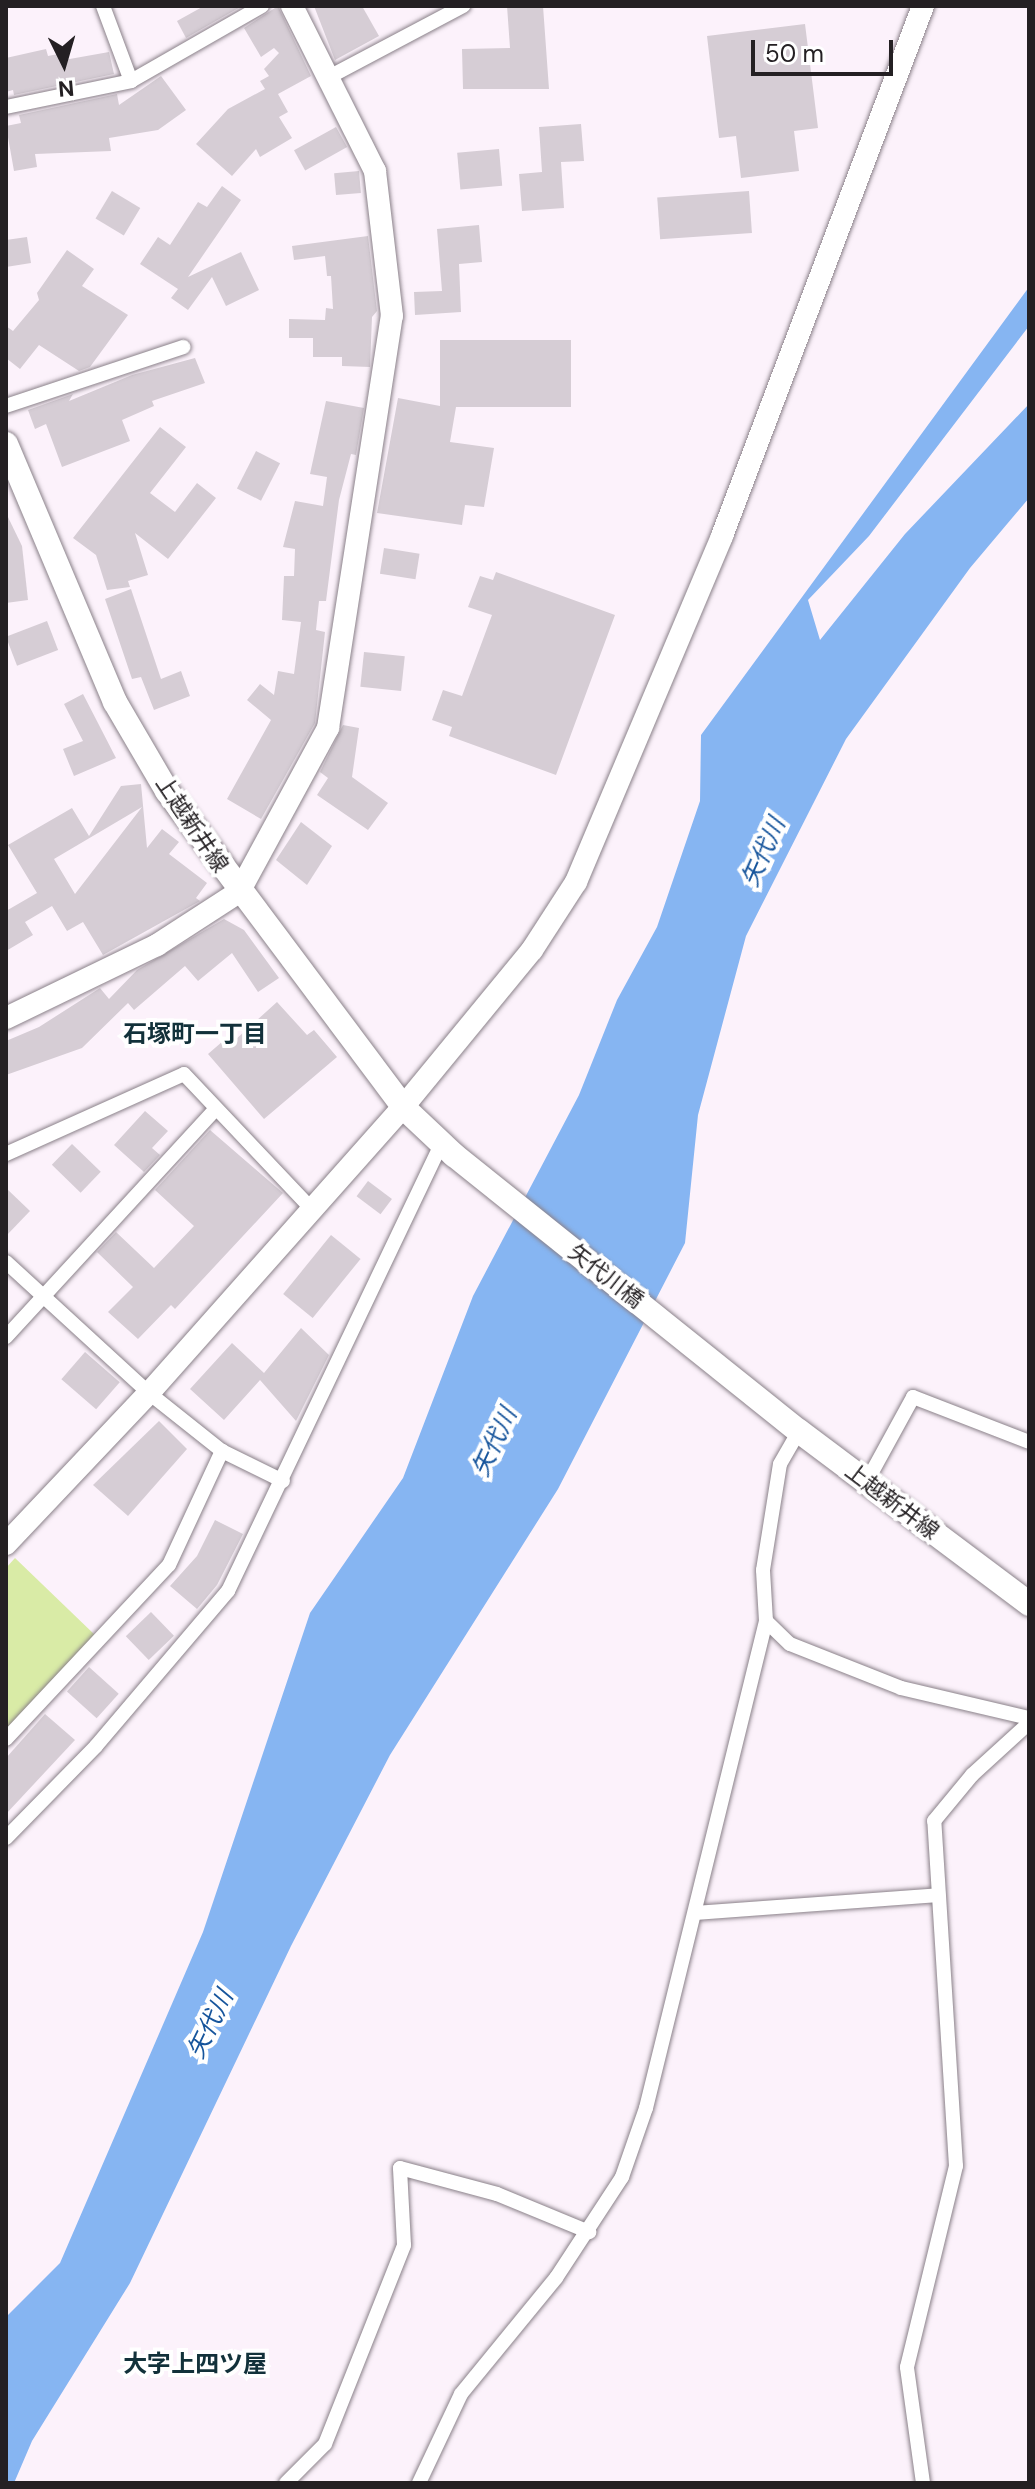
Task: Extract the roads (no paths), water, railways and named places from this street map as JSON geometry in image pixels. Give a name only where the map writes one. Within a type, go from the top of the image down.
[{"type":"main road","name":"上越新井線","points":[[6,444],[115,702],[167,791],[239,892],[403,1107],[448,1150]]},
{"type":"main road","name":"矢代川橋","points":[[448,1150],[757,1396]]},
{"type":"main road","name":"上越新井線","points":[[757,1396],[866,1483],[1029,1604]]},
{"type":"street","points":[[103,6],[131,81]]},
{"type":"street","points":[[6,107],[131,81],[262,6]]},
{"type":"street","points":[[6,1018],[157,945],[239,892],[328,728],[392,316],[375,171],[292,6]]},
{"type":"street","points":[[329,77],[463,6]]},
{"type":"street","points":[[6,1544],[149,1393],[309,1206],[403,1107],[532,950],[576,882],[722,536],[923,6]]},
{"type":"street","points":[[6,406],[183,347]]},
{"type":"street","points":[[6,1154],[184,1074],[309,1206]]},
{"type":"street","points":[[6,1337],[215,1110]]},
{"type":"street","points":[[6,1838],[203,1625],[228,1591],[448,1150]]},
{"type":"street","points":[[6,1262],[149,1393],[222,1451],[283,1481]]},
{"type":"street","points":[[866,1483],[913,1397],[1029,1442]]},
{"type":"street","points":[[419,2483],[461,2394],[589,2232],[622,2177],[646,2108],[766,1621],[763,1570],[780,1464],[799,1431]]},
{"type":"street","points":[[6,1739],[169,1565],[222,1451]]},
{"type":"street","points":[[766,1621],[790,1644],[901,1688],[1029,1720]]},
{"type":"street","points":[[923,2483],[907,2367],[956,2166],[934,1821],[972,1775],[1029,1720]]},
{"type":"street","points":[[695,1913],[938,1895]]},
{"type":"street","points":[[286,2483],[325,2444],[404,2245],[400,2168],[497,2194],[589,2232]]},
{"type":"water","name":"矢代川","points":[[1029,287],[1029,326],[869,536],[808,600],[820,640],[905,534],[1029,404],[1029,498],[970,568],[846,739],[746,936],[698,1115],[685,1243],[558,1489],[390,1755],[291,1946],[130,2283],[32,2441],[14,2483],[6,2483],[6,2317],[60,2263],[203,1932],[310,1613],[403,1478],[473,1296],[579,1095],[617,1000],[657,927],[700,801],[701,735]]},
{"type":"district","name":"石塚町一丁目","points":[[195,1034]]},
{"type":"district","name":"大字上四ツ屋","points":[[195,2364]]}]
